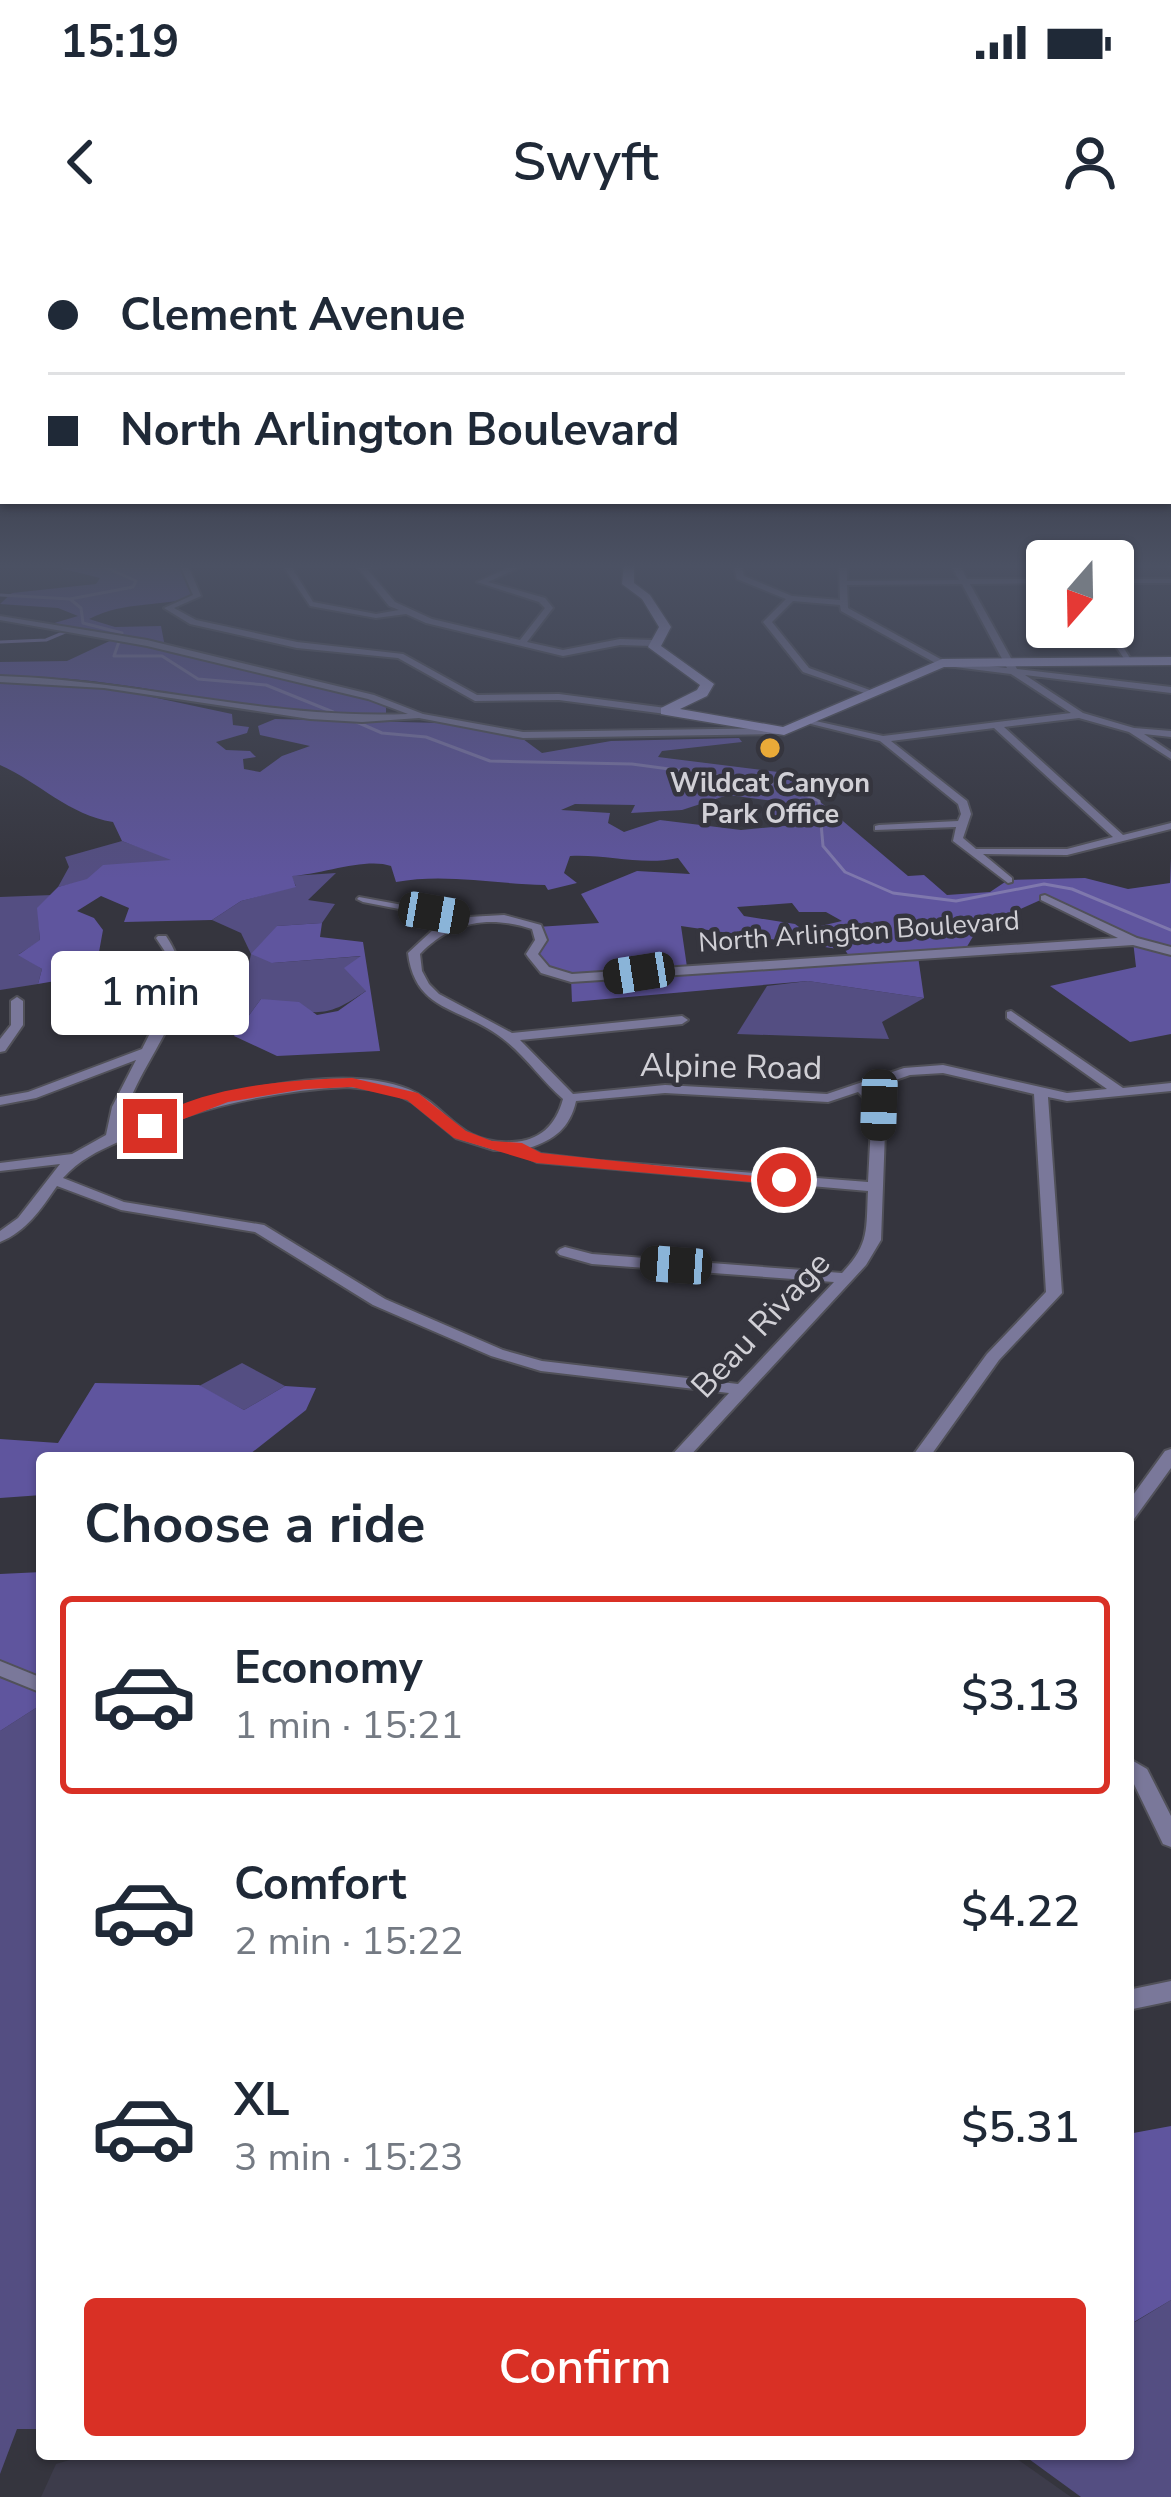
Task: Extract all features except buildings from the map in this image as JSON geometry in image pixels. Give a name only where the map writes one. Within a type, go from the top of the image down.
[{"type":"main road","points":[[666,711],[702,693],[706,684],[686,668]]},
{"type":"main road","points":[[666,711],[784,731],[930,668]]},
{"type":"street","points":[[256,668],[422,716]]},
{"type":"street","points":[[424,668],[484,700],[559,698],[666,711]]},
{"type":"street","points":[[805,668],[873,693]]},
{"type":"street","points":[[1013,668],[1080,715],[1132,730],[1171,734]]},
{"type":"street","points":[[1020,668],[1171,690]]},
{"type":"street","points":[[0,679],[98,681],[248,711],[422,716],[551,738],[784,731]]},
{"type":"street","points":[[392,716],[404,709]]},
{"type":"street","points":[[814,722],[883,739],[1080,715]]},
{"type":"street","points":[[996,725],[1122,840]]},
{"type":"street","points":[[1132,730],[1171,756]]},
{"type":"street","points":[[883,739],[963,803],[957,839],[979,851],[1007,880]]},
{"type":"street","points":[[879,828],[962,824]]},
{"type":"street","points":[[979,851],[1067,852],[1171,826]]},
{"type":"street","points":[[1045,898],[1133,941],[1171,951]]},
{"type":"street","points":[[363,899],[470,920]]},
{"type":"street","name":"North Arlington Boulevard","points":[[470,920],[491,917],[537,927],[542,940],[532,954],[544,970],[571,978],[1133,941]]},
{"type":"street","points":[[470,920],[442,928],[414,953],[419,984],[440,1002],[509,1037],[539,1074],[570,1098],[568,1115],[557,1130],[516,1146]]},
{"type":"street","points":[[112,1140],[119,1107],[176,994],[172,953],[162,938]]},
{"type":"street","points":[[0,1048],[17,1025],[17,1001]]},
{"type":"street","points":[[1010,1015],[1121,1093]]},
{"type":"street","points":[[509,1037],[682,1020]]},
{"type":"street","points":[[0,1101],[31,1095],[145,1052]]},
{"type":"street","name":"Alpine Road","points":[[570,1098],[665,1089],[828,1098],[863,1090],[884,1078],[943,1069],[1041,1093],[1121,1093],[1171,1087]]},
{"type":"street","points":[[0,1167],[75,1158],[224,1098],[305,1084],[352,1083],[412,1096],[475,1140],[516,1146],[537,1158],[876,1187]]},
{"type":"street","name":"Beau Rivage","points":[[683,1452],[845,1278],[873,1240],[879,1105],[863,1090]]},
{"type":"street","points":[[924,1452],[993,1357],[1054,1293],[1041,1093]]},
{"type":"street","points":[[0,1237],[36,1213],[75,1158]]},
{"type":"street","points":[[56,1180],[121,1206],[259,1228],[379,1302],[497,1353],[541,1366],[741,1389]]},
{"type":"street","points":[[565,1252],[592,1259],[845,1278]]},
{"type":"street","points":[[1134,1507],[1171,1455]]},
{"type":"street","points":[[0,1668],[36,1683]]},
{"type":"street","points":[[1134,1770],[1171,1838]]},
{"type":"street","points":[[1134,1999],[1171,1991]]},
{"type":"shaded area","points":[[0,668],[254,668],[386,700],[386,713],[288,710],[97,682],[0,677]]},
{"type":"shaded area","points":[[0,683],[91,684],[232,714],[233,725],[249,727],[247,733],[216,742],[226,750],[250,751],[256,757],[243,759],[244,769],[260,772],[282,756],[310,746],[260,735],[258,726],[275,719],[441,723],[523,739],[542,753],[611,741],[739,738],[742,742],[662,751],[658,757],[786,773],[908,876],[924,875],[947,895],[990,892],[1008,880],[1085,878],[1128,889],[1170,883],[1171,858],[1171,1034],[1130,1042],[1050,986],[1136,967],[1133,941],[1045,898],[978,928],[965,950],[918,956],[924,998],[808,981],[572,1002],[571,978],[545,970],[532,954],[541,940],[537,927],[599,923],[581,894],[637,871],[690,874],[678,858],[570,856],[564,873],[577,883],[548,890],[545,885],[451,879],[396,882],[391,866],[357,865],[292,876],[296,887],[241,901],[212,920],[124,922],[129,908],[101,896],[77,911],[94,918],[103,930],[95,974],[38,984],[42,969],[18,955],[40,940],[37,908],[58,887],[87,879],[103,865],[171,860],[122,841],[113,822],[68,806],[0,765]],"holes":[[[728,795],[774,801],[774,815],[791,818],[795,825],[741,830],[660,820],[624,832],[608,823],[610,813],[561,810],[575,804],[635,805],[631,813],[682,810]],[[792,903],[799,912],[826,912],[842,921],[803,930],[795,924],[744,916],[737,907]],[[681,926],[845,950],[849,956],[687,967]]]},
{"type":"shaded area","points":[[122,841],[175,860],[58,887],[69,867],[65,857]]},
{"type":"shaded area","points":[[336,873],[308,900],[335,904],[322,923],[277,926],[272,963],[364,956],[367,990],[339,1007],[316,1012],[261,999],[234,1036],[251,954],[241,933],[212,920],[241,901],[296,886],[291,876]]},
{"type":"shaded area","points":[[53,895],[38,909],[40,941],[19,954],[42,969],[38,984],[0,990],[0,897]]},
{"type":"shaded area","points":[[322,923],[320,937],[363,942],[380,1051],[277,1056],[234,1036],[261,999],[299,1002],[317,1015],[338,1011],[366,991],[344,968],[361,956],[272,963],[251,954],[277,926]]},
{"type":"shaded area","points":[[808,981],[924,998],[882,1022],[889,1039],[737,1034],[767,986]]},
{"type":"shaded area","points":[[242,1363],[285,1386],[244,1410],[199,1386]]},
{"type":"shaded area","points":[[95,1383],[199,1385],[244,1410],[285,1386],[316,1388],[306,1410],[253,1452],[36,1452],[36,1495],[0,1498],[0,1439],[58,1443]]},
{"type":"shaded area","points":[[36,1572],[36,1708],[0,1731],[0,1574]]},
{"type":"shaded area","points":[[36,1708],[36,2429],[17,2429],[0,2474],[0,1731]]},
{"type":"shaded area","points":[[1171,2126],[1171,2300],[1134,2322],[1134,2133]]},
{"type":"shaded area","points":[[1171,2300],[1171,2497],[1081,2497],[1030,2460],[1134,2460],[1135,2322]]},
{"type":"shaded area","points":[[70,2460],[1019,2460],[1071,2497],[41,2497],[56,2464]]},
{"type":"waterway","points":[[181,668],[198,679],[266,685],[333,712]]},
{"type":"waterway","points":[[352,720],[382,733],[426,737],[490,761],[632,764],[781,784],[819,801],[823,846],[845,872],[893,893],[956,901],[1044,884],[1072,889],[1171,930]]},
{"type":"place","name":"Wildcat Canyon Park Office","points":[[770,748]]},
{"type":"route","points":[[150,1126],[224,1098],[305,1084],[352,1083],[412,1096],[460,1135],[490,1146],[516,1146],[537,1158],[784,1180]]}]
